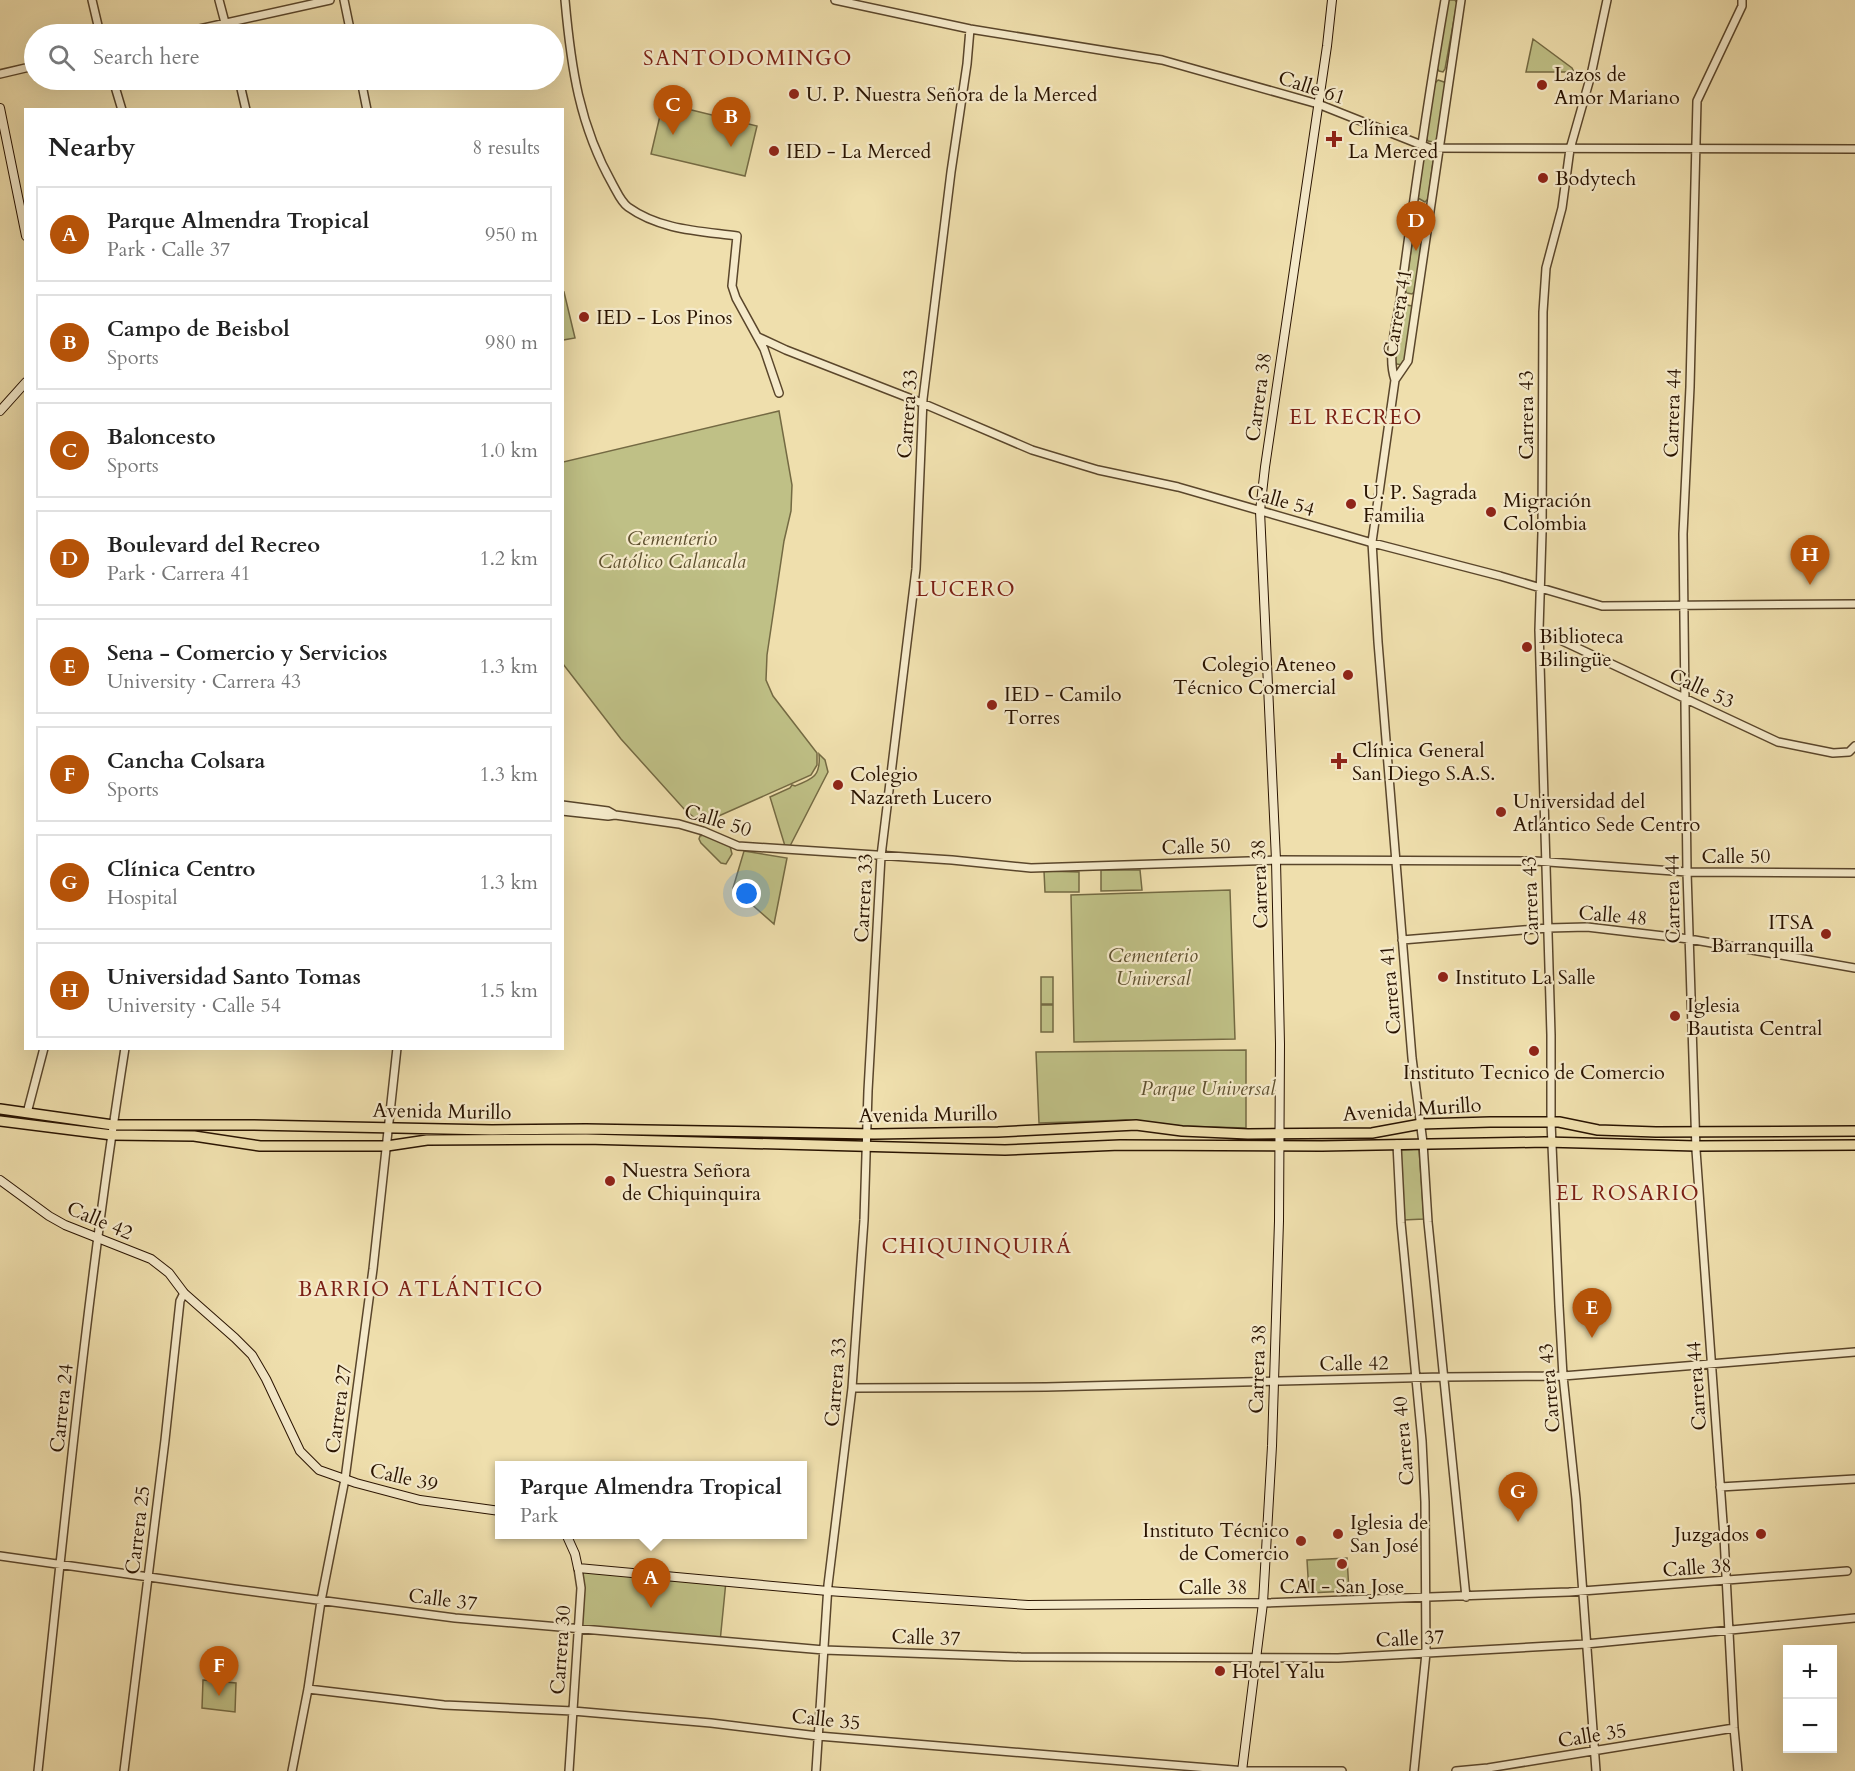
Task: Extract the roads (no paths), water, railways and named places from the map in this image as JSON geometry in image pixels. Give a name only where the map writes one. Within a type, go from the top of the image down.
[{"type":"main road","name":"Carrera 38","points":[[1242,1771],[1263,1603],[1274,1382],[1279,1145],[1280,1044],[1276,860],[1260,511],[1264,467],[1332,0]]},
{"type":"main road","points":[[0,113],[24,227]]},
{"type":"main road","points":[[0,411],[24,384]]},
{"type":"main road","name":"Avenida Murillo","points":[[4,1110],[112,1130],[250,1125],[866,1134],[998,1132],[1136,1125],[1204,1132],[1279,1134],[1372,1132],[1421,1124],[1551,1122],[1607,1130],[1855,1131]]},
{"type":"main road","name":"Avenida Murillo","points":[[3,1122],[194,1136],[260,1146],[387,1146],[427,1140],[539,1139],[1005,1150],[1120,1145],[1552,1142],[1696,1146],[1855,1144]]},
{"type":"main road","name":"Calle 42","points":[[0,1180],[65,1225],[125,1247],[160,1265],[169,1273],[184,1293],[247,1349],[266,1379],[294,1442],[307,1460]]},
{"type":"main road","name":"Calle 39","points":[[307,1460],[324,1473],[420,1500],[495,1510]]},
{"type":"main road","name":"Carrera 30","points":[[568,1539],[578,1568]]},
{"type":"main road","name":"Calle 38","points":[[578,1568],[828,1591],[1028,1605],[1263,1603]]},
{"type":"street","points":[[92,0],[98,24]]},
{"type":"street","points":[[219,0],[225,24],[330,0]]},
{"type":"street","points":[[344,0],[349,24]]},
{"type":"street","points":[[565,0],[568,45],[574,81],[580,104],[605,171],[623,203],[649,218],[676,228],[737,236],[732,286],[736,299],[769,363],[779,393]]},
{"type":"street","name":"Calle 61","points":[[835,0],[970,29],[1162,60],[1318,104],[1420,146],[1439,149],[1855,149]]},
{"type":"street","name":"Carrera 41","points":[[1445,0],[1420,146],[1392,357],[1395,380],[1372,543],[1379,659],[1412,1059],[1423,1143],[1428,1222],[1466,1597]]},
{"type":"street","name":"Carrera 41","points":[[1395,380],[1408,361],[1461,0]]},
{"type":"street","name":"Carrera 43","points":[[1596,1771],[1576,1499],[1563,1376],[1551,1122],[1539,630],[1543,312],[1546,268],[1562,208],[1570,149],[1591,75],[1607,0]]},
{"type":"street","name":"Carrera 44","points":[[1738,1771],[1696,1146],[1687,872],[1683,534],[1690,387],[1697,101],[1742,6],[1742,0]]},
{"type":"street","name":"Carrera 33","points":[[816,1771],[828,1591],[852,1388],[864,1220],[866,1134],[881,856],[916,569],[922,403],[970,29]]},
{"type":"street","points":[[0,74],[24,68]]},
{"type":"street","points":[[116,90],[121,108]]},
{"type":"street","points":[[241,90],[246,108]]},
{"type":"street","points":[[363,90],[367,108]]},
{"type":"street","name":"Calle 54","points":[[758,338],[1041,453],[1098,470],[1178,487],[1602,606],[1855,604]]},
{"type":"street","points":[[769,363],[775,351],[786,350]]},
{"type":"street","name":"Calle 53","points":[[1539,630],[1778,742],[1833,753],[1849,752],[1855,746]]},
{"type":"street","name":"Calle 50","points":[[564,804],[608,811],[615,815]]},
{"type":"street","name":"Calle 50","points":[[564,811],[615,815],[680,824],[738,846],[952,860],[1031,868],[1276,860],[1546,862],[1687,872],[1855,873]]},
{"type":"street","name":"Calle 48","points":[[1402,940],[1587,927],[1689,939],[1855,968]]},
{"type":"street","points":[[27,1113],[43,1050]]},
{"type":"street","name":"Carrera 24","points":[[38,1771],[97,1236],[124,1050]]},
{"type":"street","name":"Carrera 27","points":[[292,1771],[308,1689],[321,1601],[345,1479],[397,1050]]},
{"type":"street","name":"Carrera 40","points":[[1397,1144],[1401,1223],[1423,1461],[1426,1653],[1413,1771]]},
{"type":"street","name":"Carrera 25","points":[[124,1771],[180,1301],[184,1293]]},
{"type":"street","name":"Calle 42","points":[[852,1388],[1046,1387],[1563,1376],[1855,1352]]},
{"type":"street","points":[[1720,1487],[1855,1479]]},
{"type":"street","name":"Calle 37","points":[[0,1556],[455,1618],[824,1650],[1021,1657],[1338,1658],[1586,1644],[1855,1618]]},
{"type":"street","name":"Carrera 30","points":[[569,1771],[581,1588],[578,1568]]},
{"type":"street","name":"Calle 38","points":[[1263,1603],[1582,1591],[1726,1582],[1847,1571]]},
{"type":"street","name":"Calle 35","points":[[308,1689],[444,1705],[573,1711],[711,1723],[818,1736],[1242,1771],[1342,1771]]},
{"type":"street","name":"Calle 35","points":[[1456,1771],[1488,1768],[1734,1728]]},
{"type":"place","name":"Lazos de Amor Mariano","points":[[1542,85]]},
{"type":"place","name":"U. P. Nuestra Señora de la Merced","points":[[794,94]]},
{"type":"place","name":"Baloncesto","points":[[673,135]]},
{"type":"place","name":"Clínica La Merced","points":[[1334,139]]},
{"type":"place","name":"Campo de Beisbol","points":[[731,147]]},
{"type":"place","name":"IED - La Merced","points":[[774,151]]},
{"type":"place","name":"Bodytech","points":[[1543,178]]},
{"type":"place","name":"Boulevard del Recreo","points":[[1416,251]]},
{"type":"place","name":"IED - Los Pinos","points":[[584,317]]},
{"type":"place","name":"U. P. Sagrada Familia","points":[[1351,504]]},
{"type":"place","name":"Migración Colombia","points":[[1491,512]]},
{"type":"place","name":"Universidad Santo Tomas","points":[[1810,585]]},
{"type":"place","name":"Biblioteca Bilingüe","points":[[1527,647]]},
{"type":"place","name":"Colegio Ateneo Técnico Comercial","points":[[1348,675]]},
{"type":"place","name":"IED - Camilo Torres","points":[[992,705]]},
{"type":"place","name":"Clínica General San Diego S.A.S.","points":[[1339,761]]},
{"type":"place","name":"Colegio Nazareth Lucero","points":[[838,785]]},
{"type":"place","name":"Universidad del Atlántico Sede Centro","points":[[1501,812]]},
{"type":"place","name":"ITSA Barranquilla","points":[[1826,934]]},
{"type":"place","name":"Instituto La Salle","points":[[1443,977]]},
{"type":"place","name":"Iglesia Bautista Central","points":[[1675,1016]]},
{"type":"place","name":"Instituto Tecnico de Comercio","points":[[1534,1051]]},
{"type":"place","name":"Nuestra Señora de Chiquinquira","points":[[610,1181]]},
{"type":"place","name":"Sena - Comercio y Servicios","points":[[1592,1338]]},
{"type":"place","name":"Clínica Centro","points":[[1518,1522]]},
{"type":"place","name":"Iglesia de San José","points":[[1338,1534]]},
{"type":"place","name":"Juzgados","points":[[1761,1534]]},
{"type":"place","name":"Instituto Técnico de Comercio","points":[[1301,1541]]},
{"type":"place","name":"CAI - San Jose","points":[[1342,1564]]},
{"type":"place","name":"Parque Almendra Tropical","points":[[651,1608]]},
{"type":"place","name":"Hotel Yalu","points":[[1220,1671]]},
{"type":"place","name":"Cancha Colsara","points":[[219,1696]]},
{"type":"district","name":"SANTODOMINGO","points":[[748,58]]},
{"type":"district","name":"EL RECREO","points":[[1356,417]]},
{"type":"district","name":"LUCERO","points":[[966,589]]},
{"type":"district","name":"EL ROSARIO","points":[[1628,1193]]},
{"type":"district","name":"CHIQUINQUIRÁ","points":[[977,1246]]},
{"type":"district","name":"BARRIO ATLÁNTICO","points":[[421,1289]]},
{"type":"park label","name":"Cementerio Católico Calancala","points":[[672,550]]},
{"type":"park label","name":"Cementerio Universal","points":[[1153,966]]},
{"type":"park label","name":"Parque Universal","points":[[1208,1088]]}]
